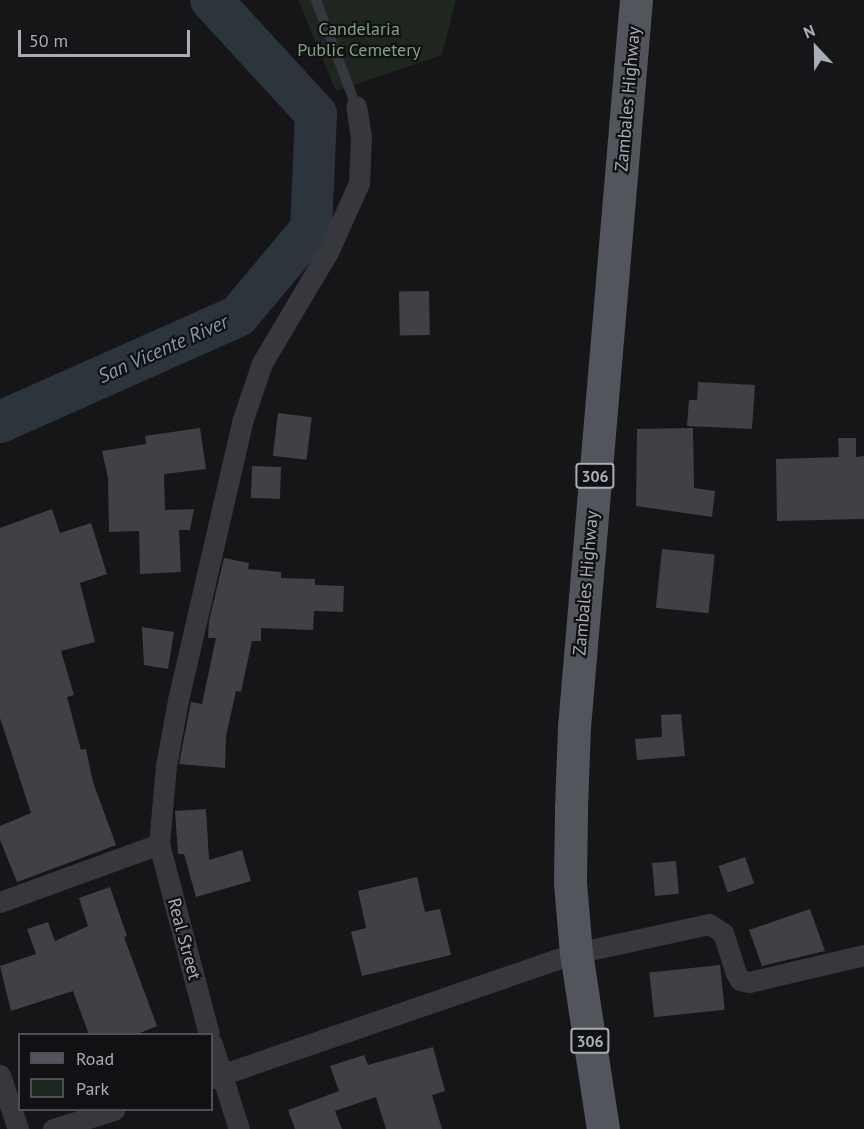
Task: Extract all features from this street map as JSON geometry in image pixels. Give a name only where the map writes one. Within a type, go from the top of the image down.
[{"type":"main road","name":"Zambales Highway","points":[[603,1129],[576,952],[570,883],[574,727],[636,0]]},
{"type":"street","name":"Real Street","points":[[208,1033],[159,843],[166,766],[178,700],[243,419],[262,363],[328,252],[359,183],[362,137],[356,106]]},
{"type":"street","points":[[0,902],[159,843]]},
{"type":"street","points":[[216,1077],[576,952],[709,924],[723,933],[735,973],[740,980],[748,982],[864,955]]},
{"type":"street","points":[[213,1052],[216,1077],[239,1129]]},
{"type":"street","points":[[0,1075],[18,1129]]},
{"type":"street","points":[[53,1129],[111,1111]]},
{"type":"lane","points":[[316,0],[356,106]]},
{"type":"green space","name":"Candelaria Public Cemetery","points":[[298,0],[456,0],[442,55],[336,91]]},
{"type":"building","points":[[429,291],[430,335],[400,336],[399,292]]},
{"type":"building","points":[[698,382],[755,385],[752,429],[687,426],[689,400],[697,400]]},
{"type":"building","points":[[278,413],[312,417],[307,460],[273,456]]},
{"type":"building","points":[[200,428],[206,469],[164,474],[165,510],[194,509],[190,530],[179,530],[181,572],[140,574],[139,531],[109,532],[108,478],[102,451],[146,444],[145,436]]},
{"type":"building","points":[[693,428],[694,488],[715,491],[712,517],[636,506],[637,429]]},
{"type":"building","points":[[838,438],[856,438],[856,457],[864,456],[864,519],[777,521],[776,459],[839,457]]},
{"type":"building","points":[[252,466],[281,467],[280,499],[251,498]]},
{"type":"building","points":[[52,509],[60,533],[91,523],[107,574],[80,583],[95,642],[61,651],[74,695],[67,697],[81,750],[86,749],[93,782],[116,845],[17,882],[0,840],[0,826],[31,813],[0,718],[0,528]]},
{"type":"building","points":[[662,549],[715,555],[709,613],[656,608]]},
{"type":"building","points":[[224,558],[249,563],[248,569],[281,572],[281,578],[315,579],[315,585],[344,586],[343,612],[314,611],[313,630],[261,628],[261,641],[252,641],[241,692],[236,691],[226,736],[225,768],[179,764],[191,702],[202,704],[216,638],[208,638],[209,621]]},
{"type":"building","points":[[142,627],[174,632],[168,669],[144,665]]},
{"type":"building","points":[[681,714],[685,756],[637,760],[635,739],[662,737],[661,715]]},
{"type":"building","points":[[206,809],[209,860],[242,850],[251,881],[196,897],[184,854],[178,854],[175,811]]},
{"type":"building","points":[[745,857],[754,883],[728,893],[719,866]]},
{"type":"building","points":[[676,861],[679,894],[655,896],[652,863]]},
{"type":"building","points":[[417,877],[425,912],[440,909],[451,955],[362,976],[351,932],[366,928],[358,891]]},
{"type":"building","points":[[110,887],[127,936],[124,937],[157,1026],[140,1033],[88,1033],[73,991],[11,1011],[0,966],[36,954],[27,929],[48,922],[55,941],[88,926],[79,898]]},
{"type":"building","points":[[810,909],[825,951],[762,966],[749,930]]},
{"type":"building","points":[[720,965],[725,1010],[654,1017],[649,972]]},
{"type":"building","points":[[433,1047],[445,1091],[432,1095],[442,1129],[386,1129],[376,1097],[335,1111],[342,1129],[295,1129],[288,1110],[339,1091],[330,1066],[364,1055],[368,1065]]},
{"type":"waterway","name":"San Vicente River","points":[[0,422],[238,316],[311,229],[316,114],[211,0]]}]
